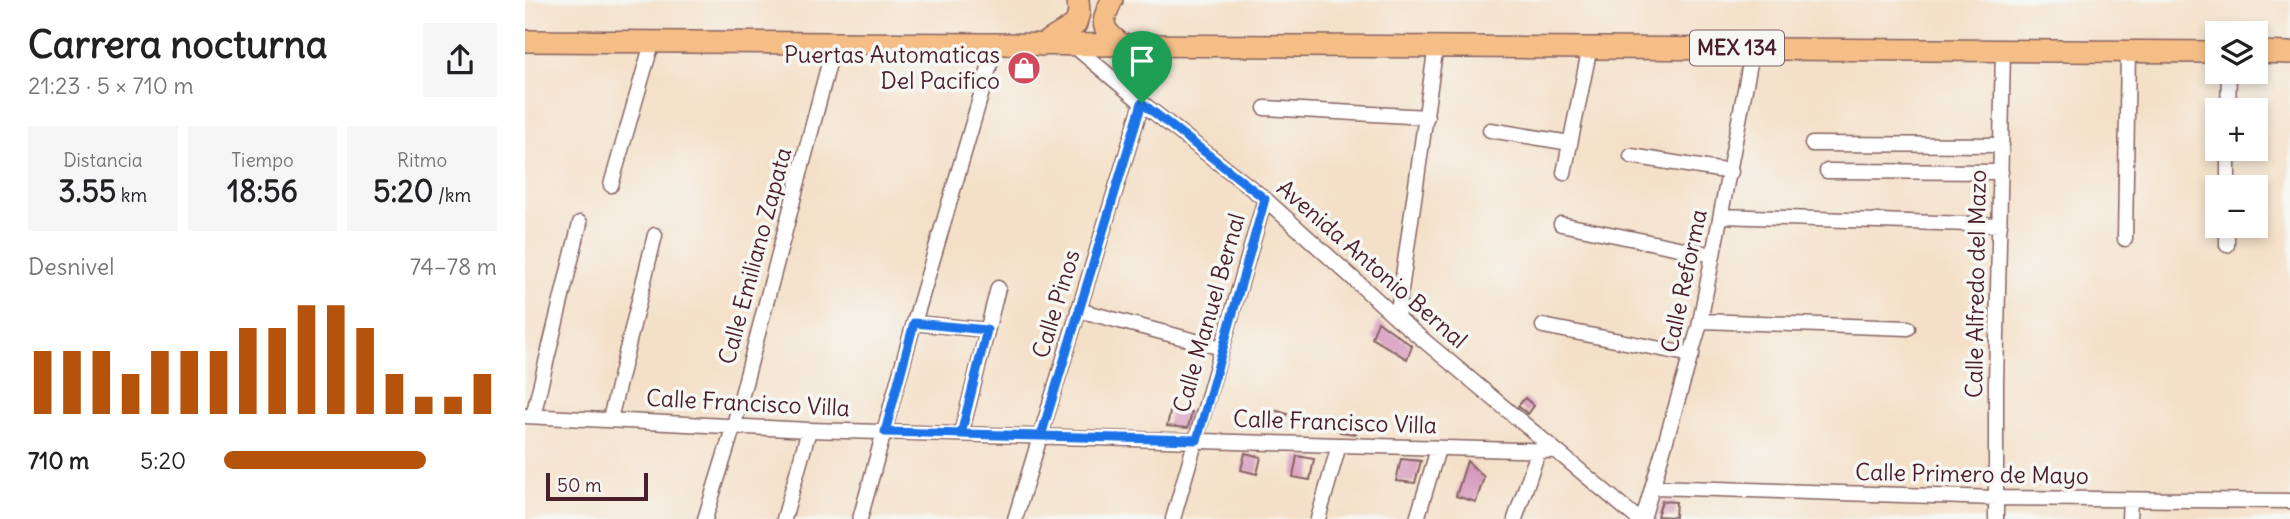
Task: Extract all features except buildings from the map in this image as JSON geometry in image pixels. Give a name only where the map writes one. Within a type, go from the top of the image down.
[{"type":"main road","points":[[1040,46],[1076,24],[1078,0]]},
{"type":"main road","points":[[1112,0],[1104,19],[1104,28],[1107,34],[1125,47]]},
{"type":"main road","name":"MEX 134","points":[[525,41],[1125,47],[1436,45],[2205,52]]},
{"type":"main road","points":[[2268,52],[2290,53]]},
{"type":"street","points":[[611,185],[652,43]]},
{"type":"street","name":"Calle Emiliano Zapata","points":[[705,519],[734,425],[834,44]]},
{"type":"street","points":[[860,519],[996,44]]},
{"type":"street","points":[[1397,318],[1436,45]]},
{"type":"street","name":"Avenida Antonio Bernal","points":[[1074,46],[1265,199],[1397,318],[1641,519]]},
{"type":"street","points":[[1564,173],[1590,47]]},
{"type":"street","name":"Calle Reforma","points":[[1641,519],[1654,487],[1701,321],[1753,48]]},
{"type":"street","name":"Calle Alfredo del Mazo","points":[[1996,519],[2003,50]]},
{"type":"street","points":[[2125,239],[2128,50]]},
{"type":"street","name":"Calle Pinos","points":[[1015,519],[1142,103]]},
{"type":"street","points":[[1265,108],[1427,117]]},
{"type":"street","points":[[1490,130],[1570,143]]},
{"type":"street","points":[[1812,144],[2002,145]]},
{"type":"street","points":[[1631,156],[1731,172]]},
{"type":"street","points":[[1827,171],[2001,172]]},
{"type":"street","name":"Calle Manuel Bernal","points":[[1173,519],[1265,199]]},
{"type":"street","points":[[1721,216],[2000,225]]},
{"type":"street","points":[[529,416],[580,223]]},
{"type":"street","points":[[1561,224],[1713,255]]},
{"type":"street","points":[[610,419],[655,235]]},
{"type":"street","points":[[2227,238],[2227,245]]},
{"type":"street","points":[[961,434],[998,288]]},
{"type":"street","points":[[1078,310],[1222,348]]},
{"type":"street","points":[[1701,321],[1908,328]]},
{"type":"street","points":[[914,323],[987,330]]},
{"type":"street","points":[[1543,326],[1692,355]]},
{"type":"street","name":"Calle Francisco Villa","points":[[529,416],[809,430],[1556,451]]},
{"type":"street","points":[[784,519],[809,430]]},
{"type":"street","points":[[1318,519],[1339,445]]},
{"type":"street","points":[[1417,519],[1438,449]]},
{"type":"street","points":[[1515,519],[1538,452]]},
{"type":"street","name":"Calle Primero de Mayo","points":[[1654,487],[1996,498],[2290,501]]},
{"type":"street","points":[[2129,519],[2130,500]]},
{"type":"place","name":"Puertas Automaticas Del Pacifico","points":[[1024,68]]},
{"type":"route","points":[[1142,103],[1041,436],[961,434],[987,330],[914,323],[885,432],[1041,436],[1197,440],[1265,199],[1142,103]]}]
